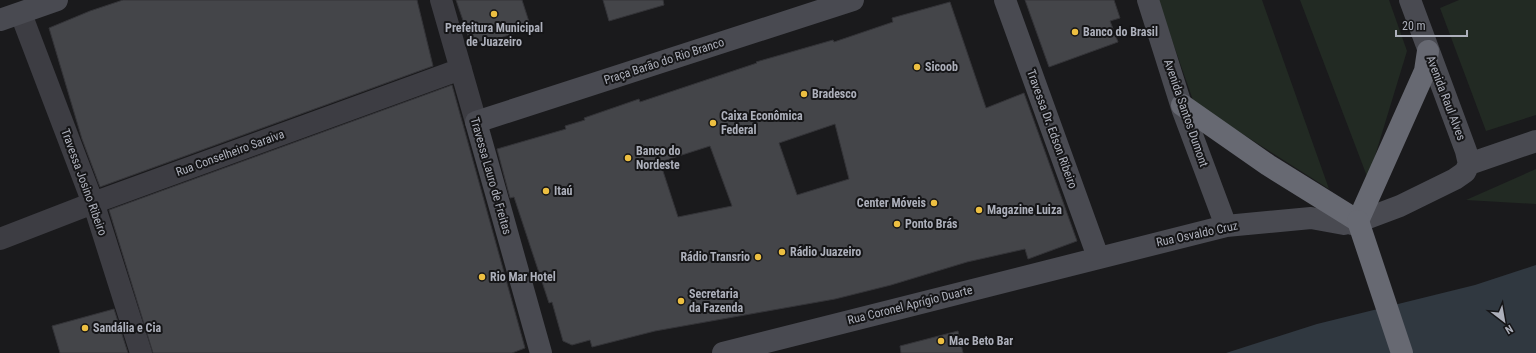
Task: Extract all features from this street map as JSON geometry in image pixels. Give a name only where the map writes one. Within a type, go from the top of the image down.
[{"type":"highway","points":[[1351,223],[1426,61]]},
{"type":"highway","points":[[1182,105],[1351,223],[1402,353]]},
{"type":"main road","points":[[0,20],[21,14],[57,0]]},
{"type":"main road","name":"Praça Barão do Rio Branco","points":[[476,122],[853,0]]},
{"type":"main road","name":"Travessa Dr. Edson Ribeiro","points":[[1005,0],[1098,257]]},
{"type":"main road","name":"Avenida Santos Dumont","points":[[1148,0],[1182,105],[1226,226]]},
{"type":"main road","name":"Avenida Raul Alves","points":[[1410,0],[1426,61],[1467,158]]},
{"type":"main road","name":"Travessa Lauro de Freitas","points":[[476,122],[541,353]]},
{"type":"main road","points":[[1351,223],[1400,206],[1455,179],[1465,172],[1467,158],[1536,141]]},
{"type":"main road","name":"Rua Osvaldo Cruz","points":[[1098,257],[1226,226],[1311,218],[1351,223]]},
{"type":"main road","name":"Rua Coronel Aprígio Duarte","points":[[722,353],[1098,257]]},
{"type":"street","name":"Travessa Lauro de Freitas","points":[[441,0],[476,122]]},
{"type":"street","name":"Travessa Josino Ribeiro","points":[[21,14],[93,203],[141,353]]},
{"type":"street","name":"Rua Conselheiro Saraiva","points":[[0,240],[93,203],[461,69]]},
{"type":"shaded area","points":[[1158,0],[1262,0],[1329,189],[1194,103]]},
{"type":"shaded area","points":[[1300,0],[1389,0],[1407,51],[1368,179]]},
{"type":"shaded area","points":[[1459,0],[1536,0],[1536,115],[1486,131],[1440,8]]},
{"type":"shaded area","points":[[1536,169],[1536,204],[1466,200]]},
{"type":"shaded area","points":[[1536,265],[1536,353],[1226,353],[1317,324],[1475,285]]},
{"type":"building","points":[[123,0],[417,0],[433,66],[100,187],[82,139],[49,28],[90,11]]},
{"type":"building","name":"Prefeitura Municipal de Juazeiro","points":[[456,0],[522,0],[531,28],[472,47]]},
{"type":"building","points":[[603,0],[663,0],[664,5],[609,21]]},
{"type":"building","name":"Banco do Brasil","points":[[1025,0],[1114,0],[1120,18],[1110,21],[1118,42],[1049,67]]},
{"type":"building","points":[[950,2],[986,108],[1024,93],[1077,241],[1028,259],[1025,249],[967,262],[891,285],[835,299],[655,331],[592,347],[590,340],[572,345],[563,341],[552,302],[549,303],[514,197],[510,198],[497,149],[566,129],[565,126],[585,120],[584,118],[639,99],[640,102],[757,63],[756,62],[833,40],[834,42],[893,22],[892,18]],"holes":[[[835,124],[849,179],[797,195],[779,143]],[[710,146],[732,206],[678,217],[660,162]]]},
{"type":"building","points":[[452,85],[525,348],[512,353],[153,353],[109,210]]},
{"type":"building","points":[[114,309],[128,353],[60,353],[52,326]]},
{"type":"building","name":"Mac Beto Bar","points":[[958,331],[963,353],[901,353],[900,346]]},
{"type":"place","name":"Prefeitura Municipal de Juazeiro","points":[[494,14]]},
{"type":"place","name":"Banco do Brasil","points":[[1075,32]]},
{"type":"place","name":"Sicoob","points":[[917,67]]},
{"type":"place","name":"Bradesco","points":[[804,94]]},
{"type":"place","name":"Caixa Econômica Federal","points":[[713,123]]},
{"type":"place","name":"Banco do Nordeste","points":[[628,158]]},
{"type":"place","name":"Itaú","points":[[546,191]]},
{"type":"place","name":"Center Móveis","points":[[934,203]]},
{"type":"place","name":"Magazine Luiza","points":[[979,210]]},
{"type":"place","name":"Ponto Brás","points":[[897,224]]},
{"type":"place","name":"Rádio Juazeiro","points":[[782,252]]},
{"type":"place","name":"Rádio Transrio","points":[[758,257]]},
{"type":"place","name":"Rio Mar Hotel","points":[[482,277]]},
{"type":"place","name":"Secretaria da Fazenda","points":[[681,301]]},
{"type":"place","name":"Sandália e Cia","points":[[85,328]]},
{"type":"place","name":"Mac Beto Bar","points":[[941,341]]}]
